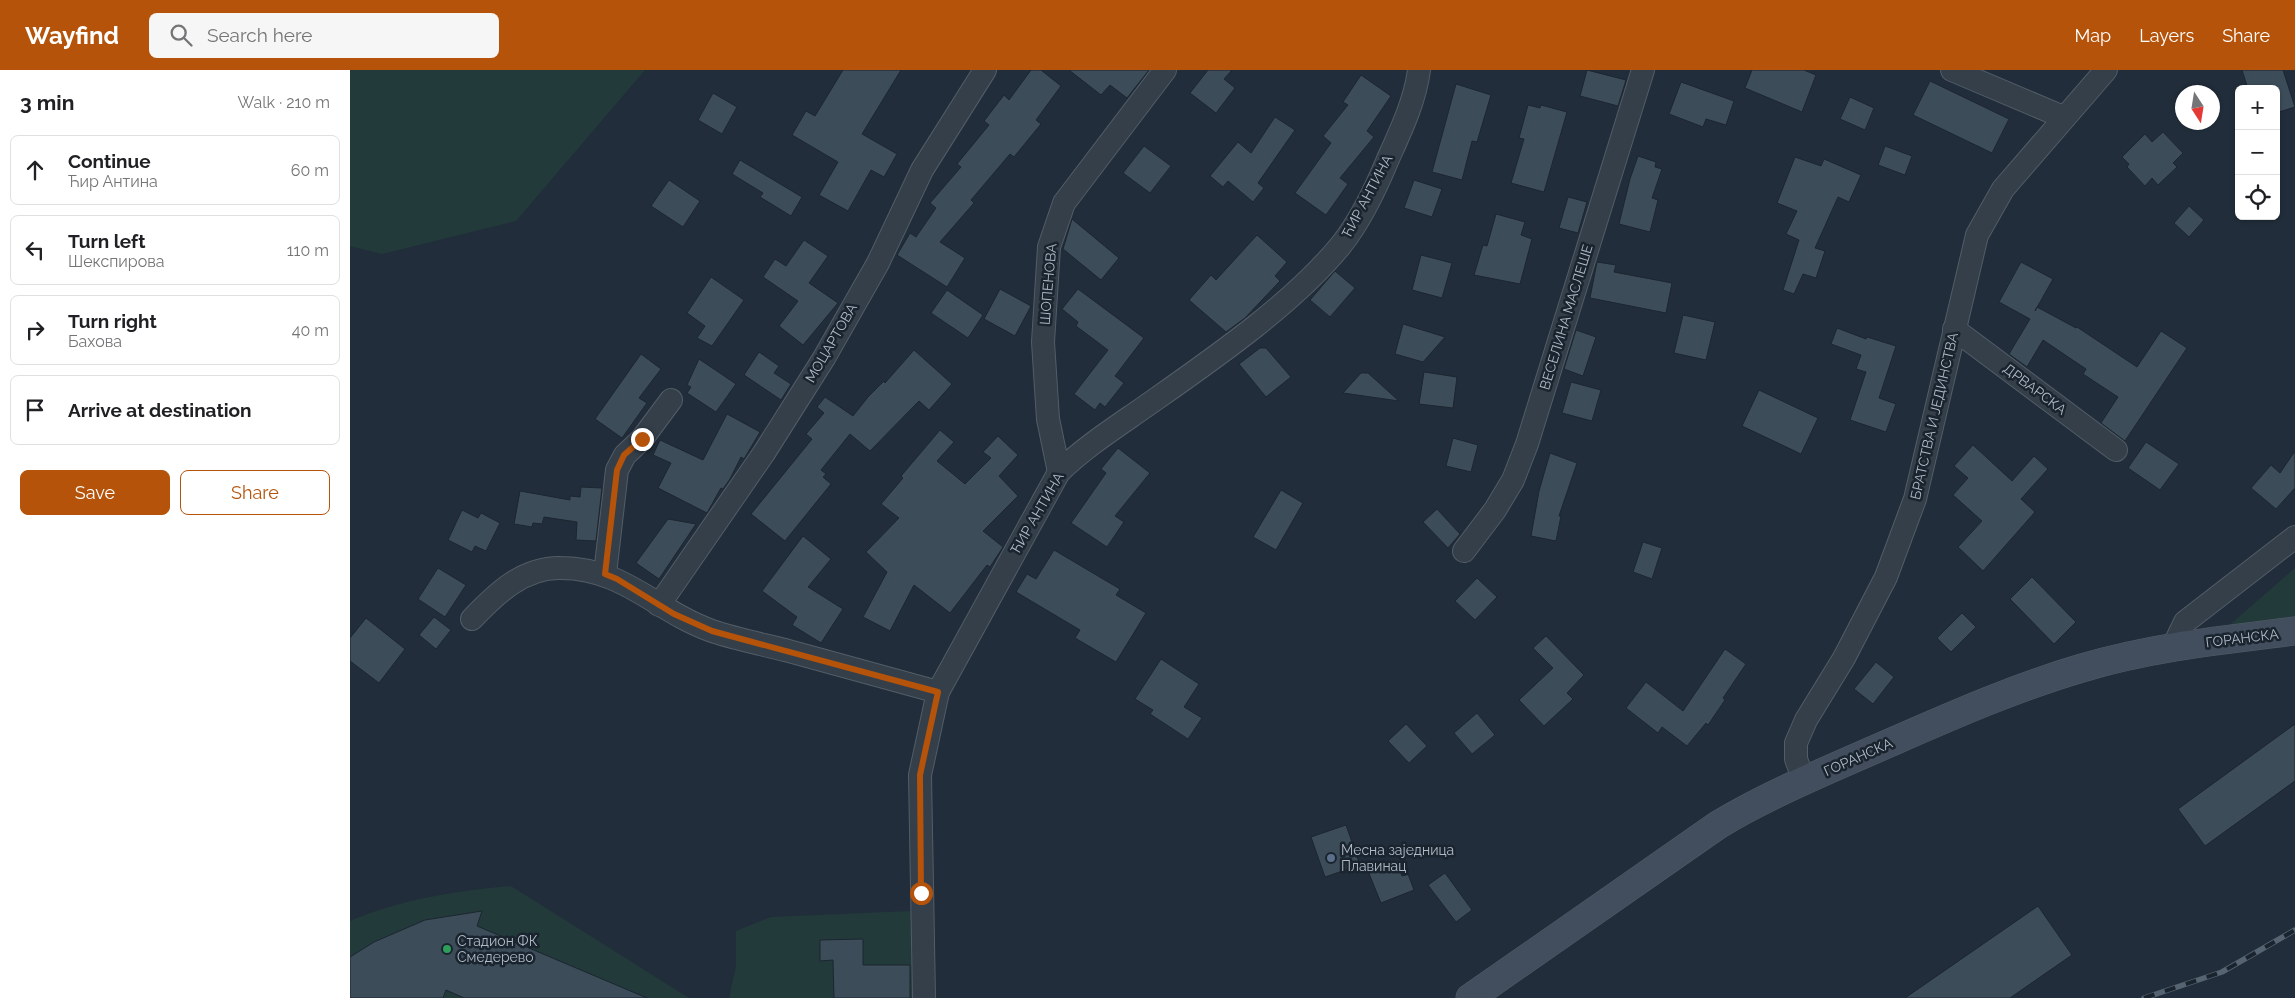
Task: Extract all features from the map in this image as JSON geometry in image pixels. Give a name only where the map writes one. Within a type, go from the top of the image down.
[{"type":"main road","name":"ГОРАНСКА","points":[[1470,998],[1718,825],[1757,803],[1804,781],[1943,720],[2036,683],[2082,668],[2173,647],[2295,631]]},
{"type":"street","name":"МОЦАРТОВА","points":[[659,605],[764,453],[824,358],[878,263],[922,170],[985,70]]},
{"type":"street","name":"ШОПЕНОВА","points":[[1059,472],[1048,419],[1043,342],[1049,247],[1064,203],[1165,70]]},
{"type":"street","name":"ЋИР АНТИНА","points":[[924,998],[920,775],[938,692],[1059,472],[1082,450],[1147,406],[1257,323],[1321,267],[1342,243],[1382,174],[1409,109],[1419,70]]},
{"type":"street","name":"ВЕСЕЛИНА МАСЛЕШЕ","points":[[1464,551],[1495,510],[1513,480],[1527,444],[1644,70]]},
{"type":"street","points":[[1952,70],[2063,117]]},
{"type":"street","name":"БРАТСТВА И ЈЕДИНСТВА","points":[[1804,781],[1796,759],[1796,743],[1806,720],[1864,622],[1900,544],[1922,473],[1977,235],[1987,214],[2003,189],[2063,117],[2106,70]]},
{"type":"street","name":"ДРВАРСКА","points":[[1954,329],[2116,450]]},
{"type":"street","points":[[605,574],[617,470],[624,455],[642,439],[671,400]]},
{"type":"street","points":[[2173,647],[2185,622],[2295,537]]},
{"type":"street","points":[[472,619],[498,591],[519,578],[560,568],[605,574],[617,579],[659,605],[712,631],[938,692]]},
{"type":"green space","points":[[350,70],[645,70],[516,221],[382,254],[350,246]]},
{"type":"green space","points":[[2295,568],[2295,618],[2225,629]]},
{"type":"green space","points":[[511,886],[689,998],[350,998],[350,921],[389,907],[429,897]]},
{"type":"green space","points":[[911,911],[912,998],[729,998],[736,966],[736,931],[771,917]]},
{"type":"building","points":[[843,70],[901,70],[862,134],[897,154],[884,177],[871,170],[848,211],[819,195],[838,162],[792,135],[806,111],[815,116]]},
{"type":"building","points":[[1031,70],[1041,70],[1061,86],[1036,120],[1041,124],[1014,157],[1010,154],[971,200],[974,203],[940,242],[965,258],[947,287],[897,255],[910,233],[916,237],[936,208],[930,203],[961,167],[957,164],[989,125],[984,121],[1004,95],[1009,100]]},
{"type":"building","points":[[1069,70],[1149,70],[1127,98],[1110,85],[1101,95]]},
{"type":"building","points":[[1208,70],[1232,70],[1224,79],[1235,88],[1216,113],[1190,93]]},
{"type":"building","points":[[1587,70],[1626,80],[1618,106],[1580,96]]},
{"type":"building","points":[[1752,70],[1804,70],[1816,75],[1802,112],[1745,88]]},
{"type":"building","points":[[2242,70],[2283,70],[2295,107],[2280,112],[2280,85],[2247,85]]},
{"type":"building","points":[[1361,75],[1391,96],[1367,131],[1374,137],[1340,178],[1348,184],[1326,215],[1295,193],[1331,143],[1323,136],[1348,105],[1343,102]]},
{"type":"building","points":[[1930,81],[2009,119],[1992,153],[1913,115]]},
{"type":"building","points":[[1681,82],[1734,101],[1726,125],[1706,119],[1703,127],[1669,114]]},
{"type":"building","points":[[1456,84],[1491,95],[1477,142],[1472,141],[1462,180],[1432,172]]},
{"type":"building","points":[[713,93],[737,107],[722,134],[698,120]]},
{"type":"building","points":[[1850,97],[1874,108],[1865,130],[1840,119]]},
{"type":"building","points":[[1528,105],[1540,108],[1541,105],[1567,112],[1544,192],[1511,183],[1524,139],[1519,138]]},
{"type":"building","points":[[1275,117],[1295,130],[1258,183],[1264,188],[1253,202],[1228,181],[1223,187],[1210,176],[1238,142],[1251,153]]},
{"type":"building","points":[[2163,132],[2183,153],[2173,163],[2177,167],[2158,185],[2152,178],[2145,186],[2127,167],[2129,164],[2122,157],[2145,134],[2152,142]]},
{"type":"building","points":[[1144,146],[1171,166],[1150,193],[1123,173]]},
{"type":"building","points":[[1885,146],[1912,156],[1905,175],[1878,165]]},
{"type":"building","points":[[1638,156],[1656,162],[1655,167],[1662,169],[1652,198],[1658,200],[1650,232],[1619,224],[1630,179]]},
{"type":"building","points":[[1795,157],[1821,166],[1824,159],[1861,175],[1849,202],[1838,197],[1815,248],[1825,251],[1816,278],[1803,274],[1794,294],[1783,290],[1799,240],[1786,234],[1797,211],[1777,203]]},
{"type":"building","points":[[740,160],[802,197],[791,216],[760,197],[763,193],[732,174]]},
{"type":"building","points":[[669,180],[700,201],[683,227],[651,206]]},
{"type":"building","points":[[1414,180],[1442,189],[1432,217],[1404,208]]},
{"type":"building","points":[[1568,197],[1587,202],[1578,233],[1559,228]]},
{"type":"building","points":[[2189,206],[2204,220],[2189,237],[2174,223]]},
{"type":"building","points":[[1496,214],[1525,222],[1521,235],[1532,239],[1520,284],[1474,275],[1483,245],[1487,246]]},
{"type":"building","points":[[1072,219],[1119,258],[1101,280],[1063,249]]},
{"type":"building","points":[[1257,235],[1287,262],[1275,276],[1280,281],[1245,318],[1226,332],[1189,300],[1211,275],[1216,280]]},
{"type":"building","points":[[804,240],[828,256],[809,283],[838,303],[803,345],[779,326],[798,301],[763,277],[775,259],[786,266]]},
{"type":"building","points":[[1421,255],[1452,263],[1442,298],[1412,290]]},
{"type":"building","points":[[1597,262],[1616,265],[1614,272],[1672,283],[1666,313],[1590,298]]},
{"type":"building","points":[[2021,262],[2053,279],[2037,307],[2077,327],[2137,367],[2161,331],[2187,348],[2125,441],[2101,423],[2118,397],[2083,374],[2086,369],[2043,340],[2027,367],[2009,354],[2030,319],[1999,302]]},
{"type":"building","points":[[1335,271],[1355,288],[1330,317],[1310,300]]},
{"type":"building","points":[[711,277],[744,300],[712,346],[697,338],[705,326],[687,313]]},
{"type":"building","points":[[1000,289],[1031,306],[1015,336],[984,319]]},
{"type":"building","points":[[1078,289],[1144,338],[1115,376],[1124,383],[1105,407],[1100,403],[1095,410],[1074,394],[1108,350],[1076,326],[1078,322],[1062,309]]},
{"type":"building","points":[[947,290],[983,315],[968,338],[931,313]]},
{"type":"building","points":[[1683,315],[1715,322],[1706,360],[1674,353]]},
{"type":"building","points":[[1403,324],[1445,337],[1423,362],[1395,354]]},
{"type":"building","points":[[1837,328],[1866,339],[1867,337],[1896,346],[1879,398],[1896,404],[1886,432],[1850,420],[1866,372],[1856,369],[1861,355],[1831,344]]},
{"type":"building","points":[[1576,330],[1596,337],[1583,376],[1564,369]]},
{"type":"building","points":[[1260,348],[1266,348],[1291,377],[1266,397],[1239,364]]},
{"type":"building","points":[[914,350],[952,384],[929,410],[919,401],[870,451],[850,434],[821,470],[826,474],[823,477],[831,484],[785,541],[751,514],[812,439],[806,434],[824,413],[817,407],[825,397],[853,416],[868,397],[884,381],[885,383]]},
{"type":"building","points":[[759,352],[779,366],[774,373],[791,384],[781,400],[744,375]]},
{"type":"building","points":[[641,354],[661,369],[639,398],[647,403],[622,438],[595,419]]},
{"type":"building","points":[[699,359],[736,384],[716,412],[687,393],[691,387],[687,385]]},
{"type":"building","points":[[1424,372],[1457,377],[1453,408],[1419,404]]},
{"type":"building","points":[[1361,373],[1368,373],[1399,401],[1343,393]]},
{"type":"building","points":[[1571,382],[1601,390],[1592,421],[1562,413]]},
{"type":"building","points":[[1759,390],[1818,418],[1801,454],[1742,426]]},
{"type":"building","points":[[727,414],[760,432],[744,459],[741,457],[730,479],[723,489],[721,488],[707,513],[658,488],[671,463],[653,455],[660,440],[703,460]]},
{"type":"building","points":[[940,430],[954,442],[937,461],[965,484],[991,458],[983,452],[998,436],[1018,455],[999,476],[1018,496],[983,531],[1003,547],[990,567],[987,565],[950,613],[914,585],[890,631],[863,617],[887,572],[866,552],[899,518],[881,504],[903,478],[901,476]]},
{"type":"building","points":[[1453,438],[1478,445],[1471,472],[1446,466]]},
{"type":"building","points":[[2146,442],[2179,464],[2160,490],[2128,468]]},
{"type":"building","points":[[1973,445],[2012,481],[2034,456],[2048,469],[2021,499],[2035,512],[1983,571],[1958,547],[1982,521],[1953,495],[1968,478],[1954,466]]},
{"type":"building","points":[[1118,448],[1150,473],[1115,516],[1124,522],[1107,547],[1071,523],[1106,473],[1101,469]]},
{"type":"building","points":[[2295,451],[2295,488],[2276,509],[2251,488],[2271,465],[2280,473]]},
{"type":"building","points":[[1550,453],[1577,463],[1559,516],[1561,516],[1556,541],[1531,536],[1539,491]]},
{"type":"building","points":[[581,487],[602,488],[596,541],[576,540],[577,522],[544,517],[542,524],[533,523],[532,527],[514,524],[520,491],[570,500],[570,496],[580,497]]},
{"type":"building","points":[[1281,490],[1303,503],[1276,550],[1253,537]]},
{"type":"building","points":[[1437,509],[1460,534],[1448,548],[1423,522]]},
{"type":"building","points":[[462,510],[478,518],[481,513],[500,523],[486,551],[475,546],[472,552],[448,540]]},
{"type":"building","points":[[668,519],[696,524],[659,579],[636,563]]},
{"type":"building","points":[[803,536],[831,559],[808,587],[843,609],[821,643],[792,625],[797,617],[762,591]]},
{"type":"building","points":[[1643,542],[1662,548],[1652,579],[1633,572]]},
{"type":"building","points":[[1054,550],[1120,589],[1116,595],[1146,613],[1116,662],[1075,638],[1080,630],[1016,592],[1027,574],[1036,579]]},
{"type":"building","points":[[438,568],[466,585],[445,617],[418,599]]},
{"type":"building","points":[[2032,577],[2076,622],[2054,644],[2010,599]]},
{"type":"building","points":[[1477,578],[1497,597],[1475,620],[1455,601]]},
{"type":"building","points":[[1962,613],[1976,627],[1951,652],[1937,638]]},
{"type":"building","points":[[434,617],[451,630],[436,649],[419,635]]},
{"type":"building","points":[[366,618],[405,649],[379,683],[350,661],[350,638]]},
{"type":"building","points":[[1546,636],[1584,675],[1567,693],[1573,699],[1544,726],[1519,700],[1553,668],[1533,648]]},
{"type":"building","points":[[1725,649],[1746,664],[1723,698],[1725,700],[1708,725],[1706,723],[1687,746],[1662,727],[1658,733],[1626,708],[1646,682],[1683,711]]},
{"type":"building","points":[[1161,659],[1199,684],[1184,707],[1202,718],[1188,739],[1150,714],[1153,710],[1135,699]]},
{"type":"building","points":[[1876,662],[1894,677],[1873,704],[1854,689]]},
{"type":"building","points":[[1477,713],[1495,735],[1472,754],[1454,733]]},
{"type":"building","points":[[1406,724],[1427,746],[1409,763],[1388,741]]},
{"type":"building","points":[[2295,724],[2295,781],[2205,846],[2178,809]]},
{"type":"building","points":[[1346,825],[1360,865],[1325,877],[1311,837]]},
{"type":"building","points":[[1395,860],[1402,876],[1408,874],[1414,890],[1381,903],[1368,871]]},
{"type":"building","points":[[1445,873],[1472,910],[1456,922],[1428,885]]},
{"type":"building","points":[[2038,906],[2072,955],[2010,998],[1905,998]]},
{"type":"building","name":"Стадион ФК Смедерево","points":[[482,911],[477,926],[647,998],[464,998],[446,990],[443,998],[350,998],[350,957],[374,942],[425,920]]},
{"type":"building","points":[[863,939],[863,965],[910,965],[910,998],[834,998],[833,960],[820,961],[820,940]]},
{"type":"railway","points":[[2144,998],[2222,972],[2295,930]]},
{"type":"place","name":"Месна заједница Плавинац","points":[[1331,858]]},
{"type":"place","name":"Стадион ФК Смедерево","points":[[447,949]]},
{"type":"route","points":[[642,439],[624,455],[617,470],[605,574],[617,579],[674,614],[712,631],[938,692],[920,775],[921,893]]}]
